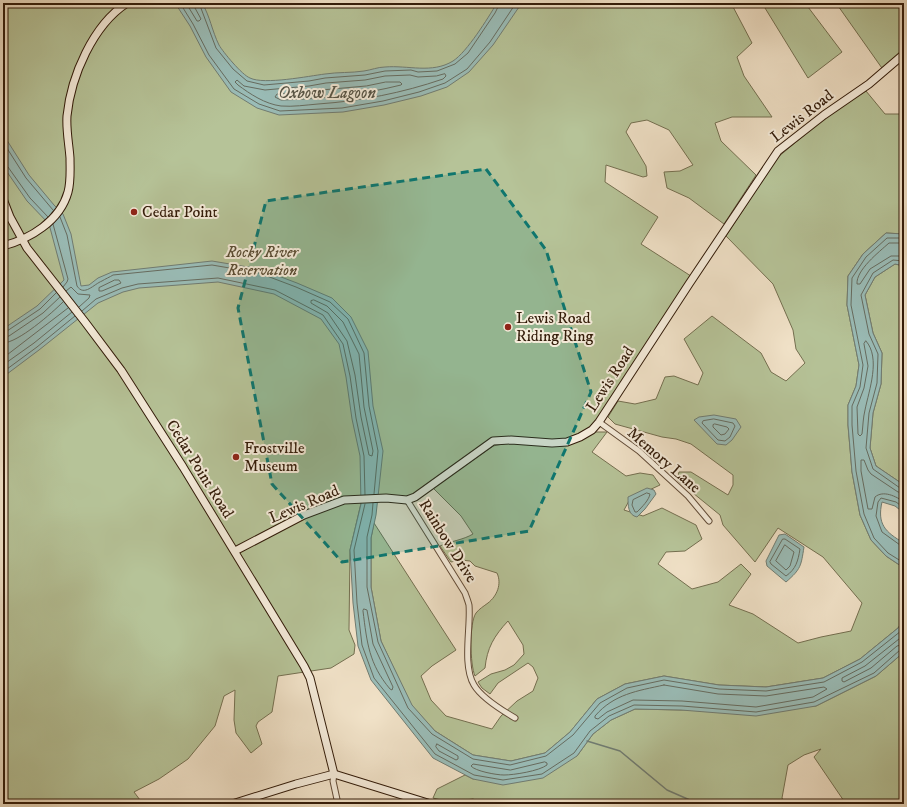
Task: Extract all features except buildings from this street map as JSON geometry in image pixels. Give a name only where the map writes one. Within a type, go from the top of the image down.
[{"type":"street","points":[[3,246],[39,231],[60,208],[68,192],[70,163],[67,117],[78,70],[101,29],[111,17],[127,3]]},
{"type":"street","name":"Lewis Road","points":[[234,551],[310,512],[344,500],[386,498],[407,500],[493,442],[511,440],[552,443],[567,442],[592,430],[778,151],[824,115],[869,84],[904,54]]},
{"type":"street","name":"Cedar Point Road","points":[[3,199],[10,217],[31,254],[121,370],[234,551],[307,672],[310,678],[334,774]]},
{"type":"street","name":"Memory Lane","points":[[598,422],[639,451],[688,496],[710,520]]},
{"type":"street","name":"Rainbow Drive","points":[[407,500],[465,592],[468,604],[468,656],[470,675],[474,686],[492,702],[515,718]]},
{"type":"street","points":[[232,804],[334,774],[431,804]]},
{"type":"street","points":[[334,774],[332,781],[338,804]]},
{"type":"highlighted area","points":[[486,169],[546,250],[591,392],[529,531],[342,562],[272,484],[238,308],[266,201]]},
{"type":"green space","name":"Rocky River Reservation","points":[[3,3],[731,3],[752,43],[737,57],[744,76],[772,117],[732,117],[715,123],[721,141],[756,175],[724,224],[689,198],[667,188],[664,172],[680,171],[693,165],[669,130],[647,120],[631,123],[626,132],[646,166],[647,176],[643,177],[606,165],[605,182],[658,217],[641,244],[694,278],[594,429],[562,444],[494,439],[417,496],[362,499],[350,550],[349,630],[355,645],[354,654],[331,668],[278,676],[272,712],[258,722],[256,726],[262,744],[251,753],[236,733],[234,720],[235,690],[224,696],[215,726],[188,759],[159,779],[134,792],[143,804],[3,804]]},
{"type":"green space","points":[[760,3],[805,3],[842,52],[808,78],[765,8]]},
{"type":"green space","points":[[836,3],[904,3],[904,54],[884,71]]},
{"type":"green space","points":[[866,91],[885,114],[904,114],[904,234],[886,233],[863,254],[848,276],[847,305],[859,365],[856,386],[848,405],[848,425],[852,472],[860,515],[871,540],[886,556],[904,568],[904,620],[898,628],[860,659],[823,678],[766,687],[719,685],[664,676],[625,684],[597,699],[570,732],[545,753],[511,761],[473,755],[435,731],[411,705],[381,641],[371,587],[371,538],[374,523],[456,650],[432,666],[421,676],[431,700],[446,716],[492,729],[501,716],[517,701],[533,691],[538,678],[533,667],[528,663],[498,683],[490,694],[482,688],[478,682],[491,674],[505,670],[514,665],[524,654],[523,645],[508,621],[489,648],[485,668],[475,676],[472,663],[471,644],[474,618],[476,613],[494,597],[498,590],[499,581],[497,573],[475,566],[470,561],[461,560],[451,562],[440,546],[473,534],[461,516],[433,488],[493,446],[512,442],[562,446],[595,432],[607,432],[592,452],[626,476],[640,473],[653,475],[660,485],[630,499],[624,510],[643,516],[662,508],[696,525],[702,539],[685,551],[666,552],[658,564],[692,589],[718,582],[741,564],[751,574],[729,605],[753,614],[798,643],[851,631],[862,603],[823,557],[778,528],[755,562],[723,525],[720,515],[677,480],[679,472],[691,472],[728,495],[733,485],[733,475],[691,444],[615,424],[608,417],[618,401],[635,404],[656,399],[665,377],[674,376],[698,385],[703,373],[684,339],[712,316],[761,353],[771,372],[786,381],[805,363],[796,349],[793,330],[773,284],[726,236],[777,158],[828,115]]},
{"type":"green space","points":[[895,264],[904,266],[904,485],[876,466],[870,448],[873,413],[881,384],[882,353],[873,333],[865,295],[875,277]]},
{"type":"green space","points":[[904,652],[904,804],[846,804],[814,757],[821,749],[804,755],[788,765],[782,798],[785,804],[485,804],[473,799],[449,802],[433,798],[437,789],[465,775],[473,779],[577,756],[593,734],[611,720],[635,709],[681,710],[816,706],[876,676]]},
{"type":"water","name":"Oxbow Lagoon","points":[[175,3],[202,3],[219,45],[228,58],[250,78],[265,81],[330,73],[359,72],[382,67],[428,68],[445,65],[459,57],[465,50],[497,3],[521,3],[493,45],[469,72],[447,87],[421,96],[384,105],[343,112],[279,115],[257,108],[231,92],[206,57],[190,26]]},
{"type":"water","points":[[3,134],[29,175],[63,214],[71,234],[81,286],[89,285],[98,278],[112,272],[212,261],[260,269],[297,283],[332,298],[351,317],[368,351],[373,406],[383,451],[376,515],[371,538],[371,587],[381,641],[412,705],[435,731],[473,755],[511,761],[545,753],[570,732],[597,699],[625,684],[664,676],[719,685],[766,687],[823,678],[860,659],[898,628],[904,620],[904,652],[876,676],[816,706],[756,716],[681,710],[635,709],[611,720],[593,734],[577,756],[543,778],[503,785],[473,779],[433,758],[371,680],[358,646],[353,603],[350,550],[361,504],[360,456],[339,344],[321,319],[274,294],[218,282],[139,288],[123,292],[98,303],[3,377],[3,329],[37,306],[64,280],[49,224],[27,201],[3,166]]},
{"type":"water","points":[[886,233],[904,234],[904,266],[895,264],[875,277],[865,295],[873,333],[882,353],[881,384],[873,413],[870,448],[876,466],[904,485],[904,513],[895,506],[882,502],[881,516],[884,527],[887,531],[904,543],[904,568],[886,556],[871,540],[860,515],[852,472],[848,425],[848,405],[856,386],[859,365],[847,305],[848,276],[863,254]]},
{"type":"water","points":[[714,415],[736,419],[741,427],[732,440],[726,445],[717,444],[694,420],[699,417]]},
{"type":"water","points":[[647,488],[654,490],[656,494],[637,517],[634,516],[629,510],[628,497]]},
{"type":"water","points":[[785,534],[804,547],[800,567],[786,582],[767,566],[766,561],[779,535]]},
{"type":"waterway","points":[[587,741],[620,751],[667,790],[699,804]]},
{"type":"place","name":"Cedar Point","points":[[134,212]]},
{"type":"place","name":"Lewis Road Riding Ring","points":[[508,327]]},
{"type":"place","name":"Frostville Museum","points":[[236,457]]}]
